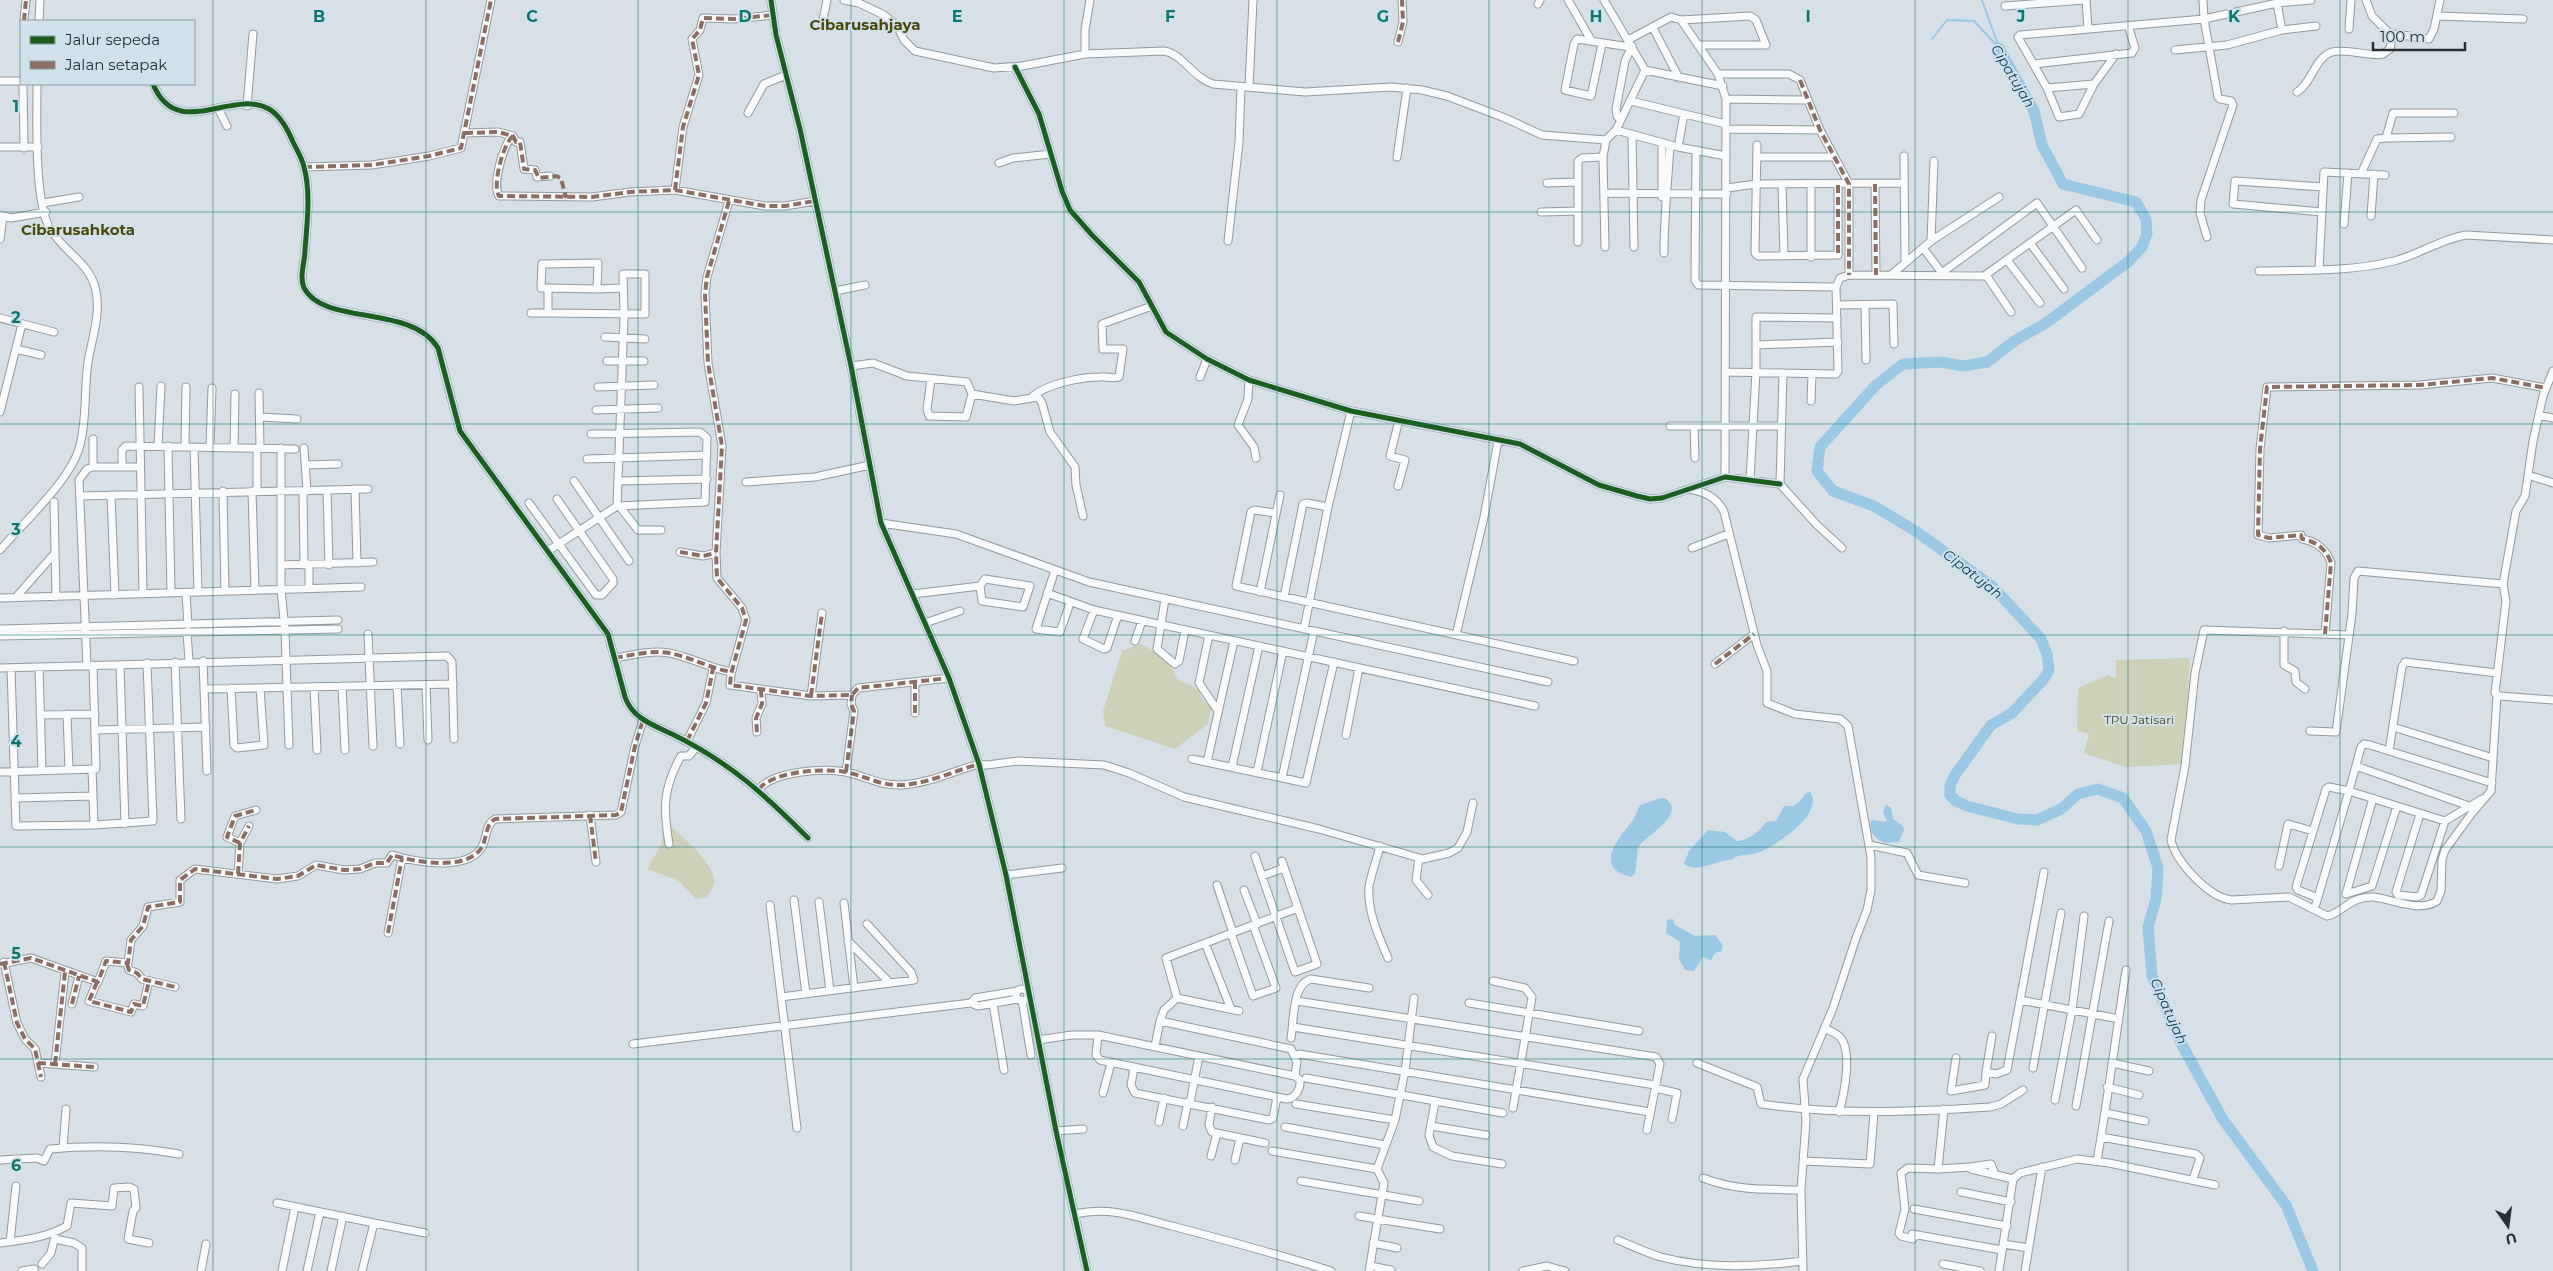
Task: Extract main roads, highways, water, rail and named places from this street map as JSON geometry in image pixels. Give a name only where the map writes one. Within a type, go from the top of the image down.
[{"type":"water","points":[[1810,792],[1813,801],[1811,810],[1797,828],[1777,843],[1756,853],[1741,855],[1731,860],[1701,867],[1689,867],[1684,864],[1689,851],[1708,830],[1725,832],[1737,841],[1741,841],[1757,832],[1766,822],[1776,821],[1784,806],[1793,806],[1806,793]]},
{"type":"water","points":[[1665,798],[1671,804],[1672,810],[1669,816],[1638,847],[1635,874],[1631,877],[1620,873],[1613,868],[1611,861],[1611,853],[1619,837],[1632,821],[1640,805]]},
{"type":"water","points":[[1886,804],[1891,808],[1893,819],[1903,826],[1904,830],[1899,842],[1882,842],[1871,831],[1870,823],[1872,820],[1887,822],[1883,812]]},
{"type":"water","points":[[1673,919],[1675,925],[1695,936],[1715,935],[1722,944],[1722,951],[1715,953],[1711,960],[1703,957],[1694,971],[1685,970],[1679,959],[1680,942],[1666,933],[1667,920]]},
{"type":"waterway","points":[[1982,0],[1998,45]]},
{"type":"waterway","name":"Cipatujah","points":[[1932,39],[1947,20],[1974,21],[1999,48]]},
{"type":"waterway","name":"Cipatujah","points":[[1999,48],[2034,111],[2042,145],[2063,184],[2136,202],[2146,219],[2147,234],[2142,247],[2129,261],[2046,323],[2016,340],[1987,362],[1963,366],[1941,362],[1903,364],[1876,385],[1820,447],[1817,471],[1833,491],[1874,506],[1917,532],[1992,586],[2041,639],[2047,654],[2049,670],[2043,680],[2012,713],[1991,725],[1955,775],[1950,785],[1950,795],[1956,801],[1967,806],[2018,819],[2037,820],[2061,809],[2078,794],[2098,789],[2123,798],[2146,831],[2158,868],[2156,899],[2148,927],[2152,976],[2181,1043],[2222,1118],[2286,1205],[2313,1271]]},
{"type":"district","name":"Cibarusahjaya","points":[[865,24]]},
{"type":"district","name":"Cibarusahkota","points":[[78,229]]},
{"type":"park label","name":"TPU Jatisari","points":[[2139,719]]}]
